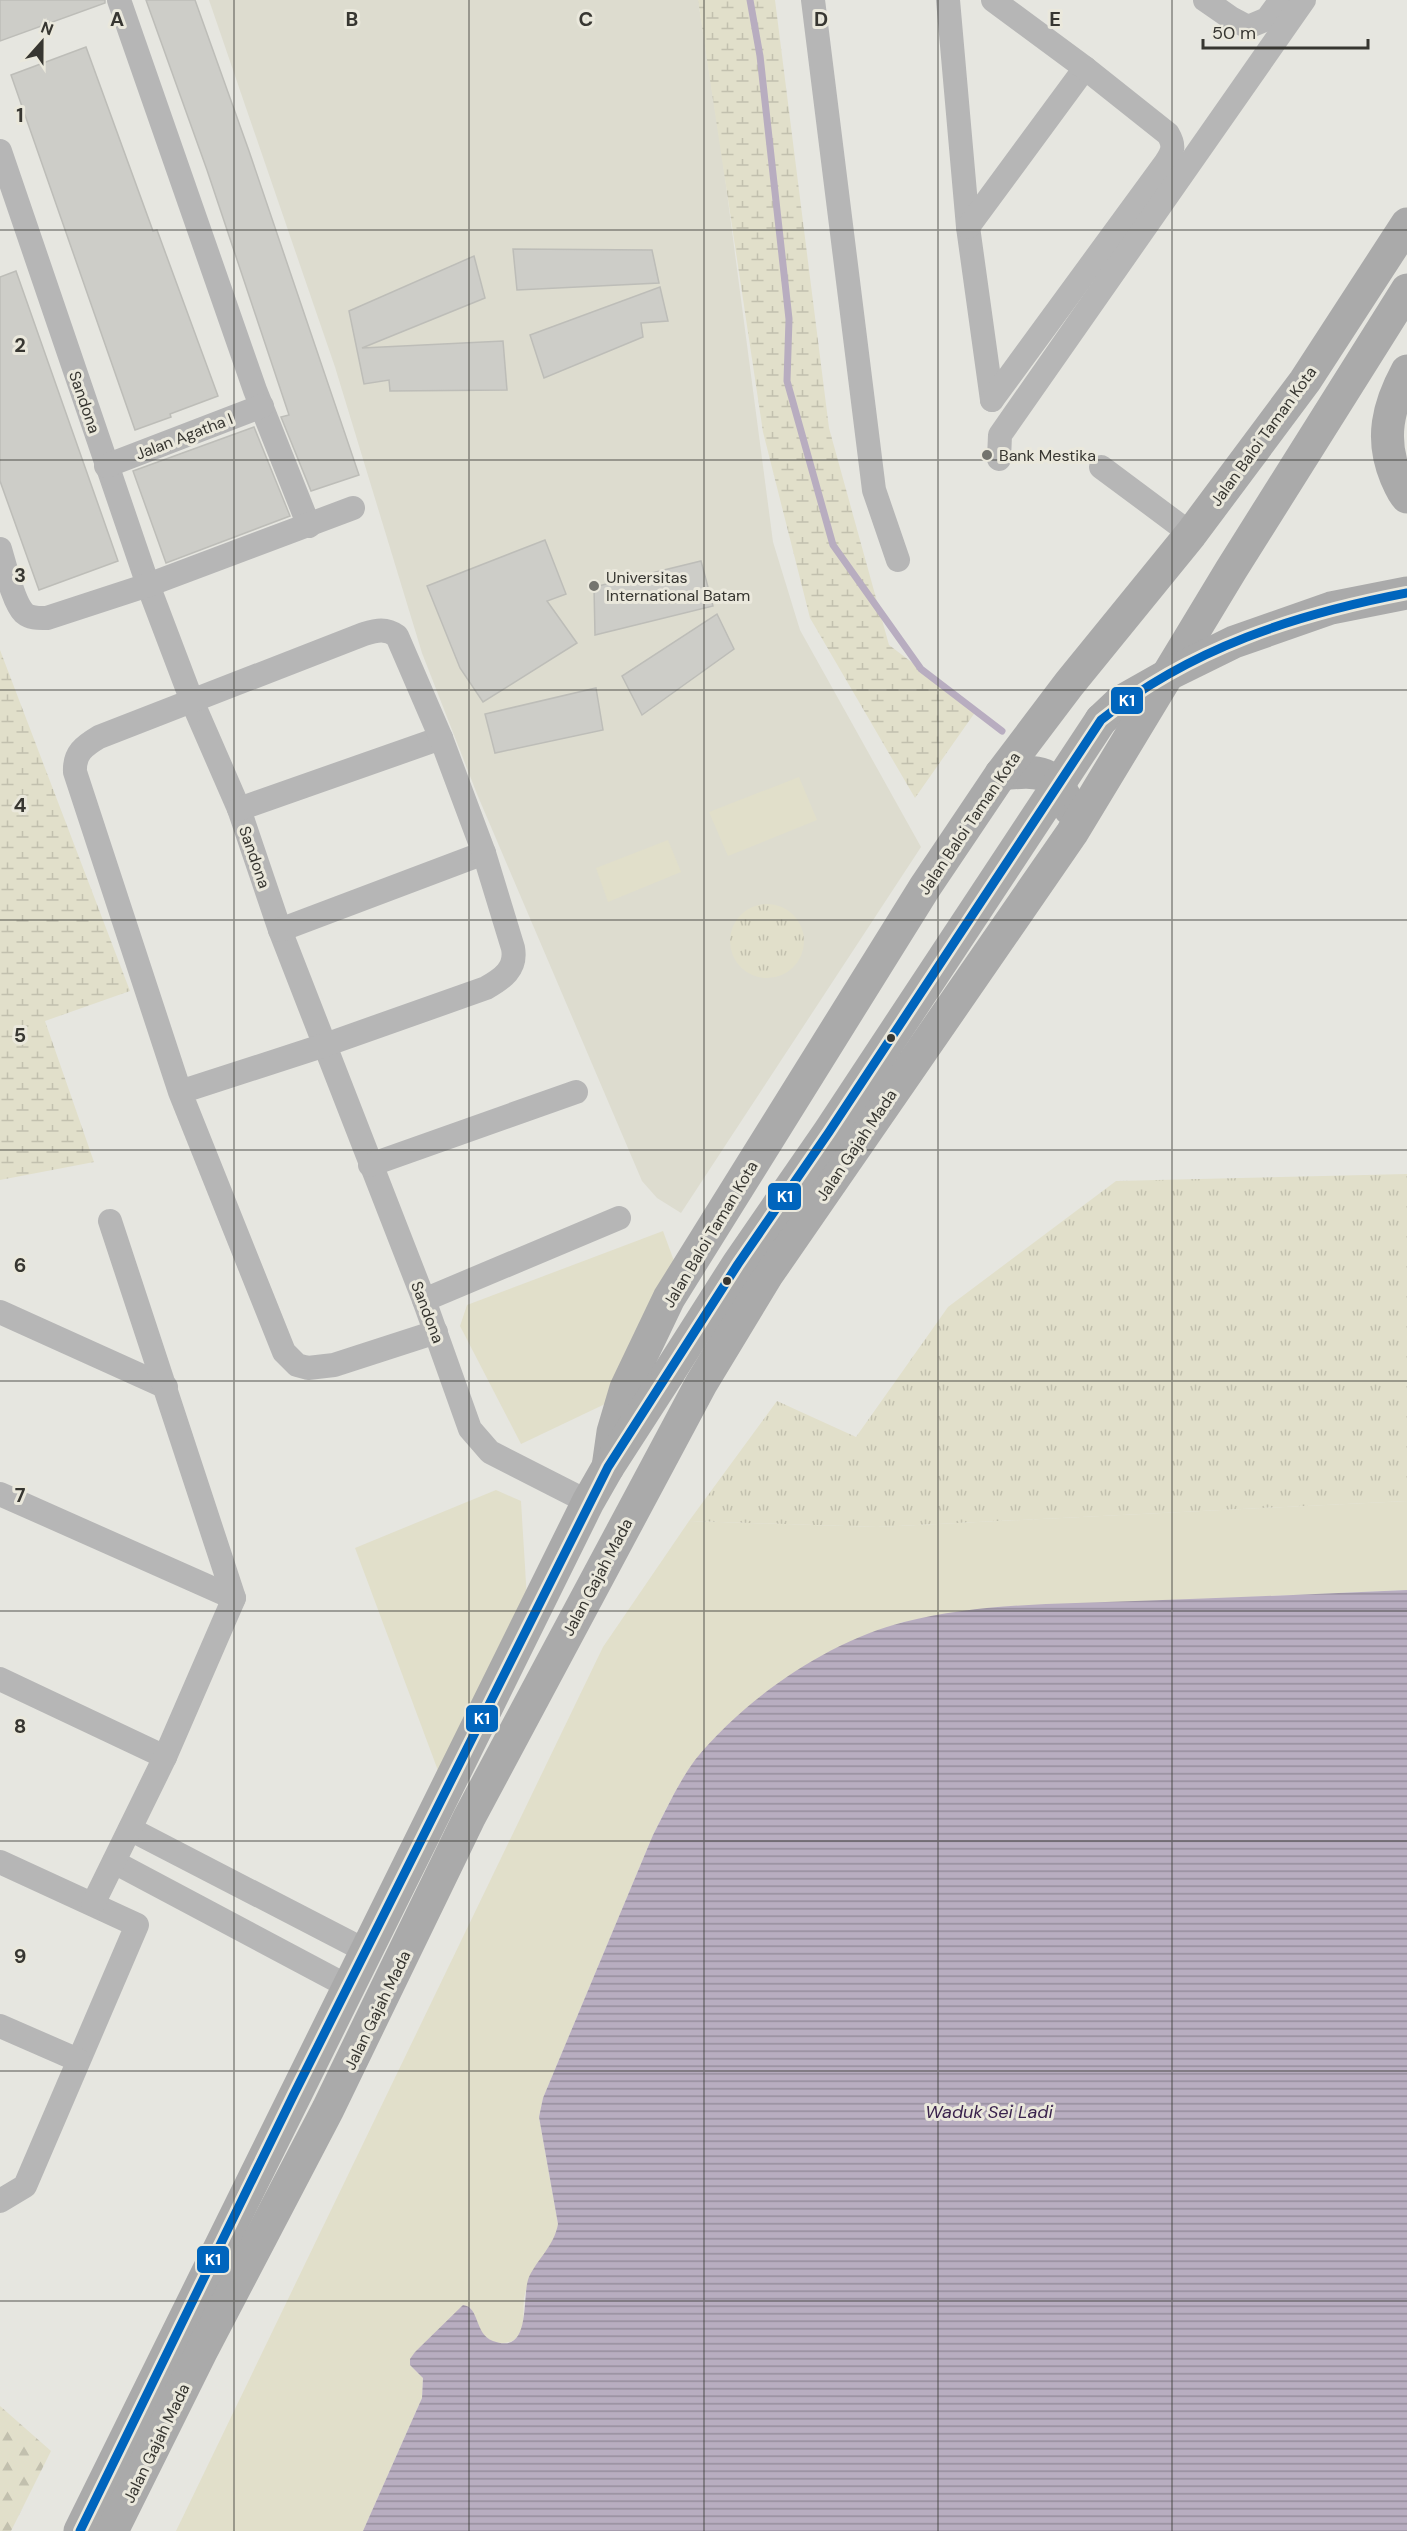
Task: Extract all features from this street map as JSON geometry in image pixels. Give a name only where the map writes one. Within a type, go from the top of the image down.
[{"type":"highway","name":"Jalan Baloi Taman Kota","points":[[608,1467],[613,1432],[626,1388],[669,1298],[848,1009],[1001,774],[1069,684],[1191,534],[1305,381],[1407,224]]},
{"type":"highway","name":"Jalan Gajah Mada","points":[[112,2531],[201,2352],[328,2109],[470,1818],[701,1384],[774,1265],[1071,832],[1231,570],[1407,290]]},
{"type":"highway","points":[[1407,371],[1396,391],[1387,423],[1387,448],[1394,473],[1407,497]]},
{"type":"highway","name":"Jalan Gajah Mada","points":[[80,2531],[588,1502],[738,1264],[829,1132],[1101,720],[1120,702],[1169,674],[1234,642],[1332,608],[1407,593]]},
{"type":"highway","points":[[1001,774],[1034,770],[1051,779],[1065,795],[1070,810],[1071,832]]},
{"type":"street","points":[[119,0],[262,406],[309,526]]},
{"type":"street","points":[[813,0],[874,490],[898,560]]},
{"type":"street","points":[[948,0],[968,227],[992,400],[1173,151],[1174,143],[1168,134],[1085,68],[993,0]]},
{"type":"street","points":[[1205,0],[1248,27],[1267,19],[1281,0]]},
{"type":"street","points":[[999,459],[1000,435],[1304,0]]},
{"type":"street","points":[[968,227],[1085,68]]},
{"type":"street","name":"Sandona","points":[[0,151],[148,585],[192,701],[239,809],[280,930],[424,1300],[470,1429],[490,1452],[588,1502]]},
{"type":"street","name":"Jalan Agatha I","points":[[106,466],[262,406]]},
{"type":"street","points":[[1101,467],[1191,534]]},
{"type":"street","points":[[0,549],[18,603],[24,613],[34,618],[47,618],[148,585],[353,508]]},
{"type":"street","points":[[180,1092],[325,1045],[486,988],[507,974],[515,958],[484,853],[441,738],[397,636],[389,630],[376,630],[364,634],[99,737],[85,745],[75,762],[75,772],[180,1092],[284,1352],[297,1365],[308,1368],[334,1365],[436,1332]]},
{"type":"street","points":[[239,809],[441,738]]},
{"type":"street","points":[[280,930],[484,853]]},
{"type":"street","points":[[370,1165],[576,1092]]},
{"type":"street","points":[[424,1300],[619,1218]]},
{"type":"street","points":[[93,1904],[165,1757],[234,1598],[110,1221]]},
{"type":"street","points":[[0,1312],[166,1387]]},
{"type":"street","points":[[0,1494],[234,1598]]},
{"type":"street","points":[[0,1679],[165,1757]]},
{"type":"street","points":[[130,1829],[366,1951]]},
{"type":"street","points":[[0,1862],[137,1925],[25,2186],[0,2201]]},
{"type":"street","points":[[114,1862],[349,1987]]},
{"type":"street","points":[[0,2026],[78,2060]]},
{"type":"shaded area","name":"Universitas International Batam","points":[[209,0],[698,0],[722,155],[773,542],[800,630],[921,847],[681,1213],[657,1198],[642,1181],[477,794],[422,653],[335,367]]},
{"type":"green space","points":[[698,0],[775,0],[829,428],[889,645],[976,711],[915,798],[810,618],[763,432]]},
{"type":"green space","points":[[0,650],[130,991],[45,1021],[94,1162],[0,1180]]},
{"type":"green space","points":[[799,777],[817,820],[728,856],[709,812]]},
{"type":"green space","points":[[668,840],[681,872],[608,902],[596,868]]},
{"type":"green space","points":[[767,904],[788,910],[798,920],[804,941],[798,962],[788,972],[767,978],[746,972],[736,962],[730,941],[736,920],[746,910]]},
{"type":"green space","points":[[1407,1174],[1407,1501],[877,1527],[689,1521],[777,1401],[856,1437],[948,1307],[1116,1181]]},
{"type":"green space","points":[[663,1231],[677,1269],[605,1404],[521,1444],[460,1326],[467,1305]]},
{"type":"green space","points":[[496,1490],[521,1501],[527,1599],[440,1776],[355,1548]]},
{"type":"green space","points":[[1407,1501],[1407,1590],[1227,1598],[903,1622],[873,1633],[817,1660],[790,1676],[740,1714],[696,1760],[684,1777],[653,1835],[543,2098],[539,2117],[558,2224],[552,2242],[528,2285],[524,2301],[522,2330],[518,2336],[513,2341],[504,2343],[487,2338],[481,2332],[469,2306],[410,2365],[423,2378],[422,2398],[363,2531],[176,2531],[603,1647],[689,1521],[877,1527]]},
{"type":"green space","points":[[0,2406],[51,2451],[11,2531],[0,2531]]},
{"type":"water","name":"Waduk Sei Ladi","points":[[1407,1590],[1407,2531],[363,2531],[422,2398],[423,2378],[410,2365],[410,2359],[415,2352],[463,2305],[472,2310],[483,2333],[493,2341],[506,2343],[514,2340],[520,2332],[529,2277],[553,2239],[558,2224],[539,2117],[543,2098],[653,1835],[695,1760],[738,1715],[789,1675],[846,1643],[875,1631],[932,1616],[1019,1606]]},
{"type":"building","points":[[0,0],[105,0],[105,3],[0,41]]},
{"type":"building","points":[[146,0],[195,0],[359,475],[311,491],[281,417],[289,415],[207,170]]},
{"type":"building","points":[[86,47],[153,231],[157,230],[218,396],[135,430],[11,75]]},
{"type":"building","points":[[513,249],[652,250],[659,283],[517,290]]},
{"type":"building","points":[[474,256],[485,298],[362,348],[503,341],[507,390],[390,391],[389,380],[364,384],[349,311]]},
{"type":"building","points":[[16,271],[118,561],[39,590],[0,481],[0,277]]},
{"type":"building","points":[[660,287],[668,321],[641,323],[643,337],[544,378],[530,335]]},
{"type":"building","points":[[254,427],[290,516],[166,563],[133,471]]},
{"type":"building","points":[[545,540],[566,594],[547,601],[577,643],[483,702],[460,668],[427,586]]},
{"type":"building","points":[[701,561],[713,606],[595,635],[594,587]]},
{"type":"building","points":[[717,614],[734,649],[642,715],[622,676]]},
{"type":"building","points":[[596,688],[603,730],[495,753],[485,714]]},
{"type":"waterway","points":[[750,0],[760,56],[789,319],[787,381],[833,545],[921,669],[1002,731]]},
{"type":"transit line","name":"K1","points":[[80,2531],[294,2094],[608,1467],[738,1264],[829,1132],[1101,720],[1135,695],[1171,673],[1246,637],[1325,612],[1407,593]]},
{"type":"place","name":"Bank Mestika","points":[[987,455]]},
{"type":"place","name":"Universitas International Batam","points":[[594,586]]}]
